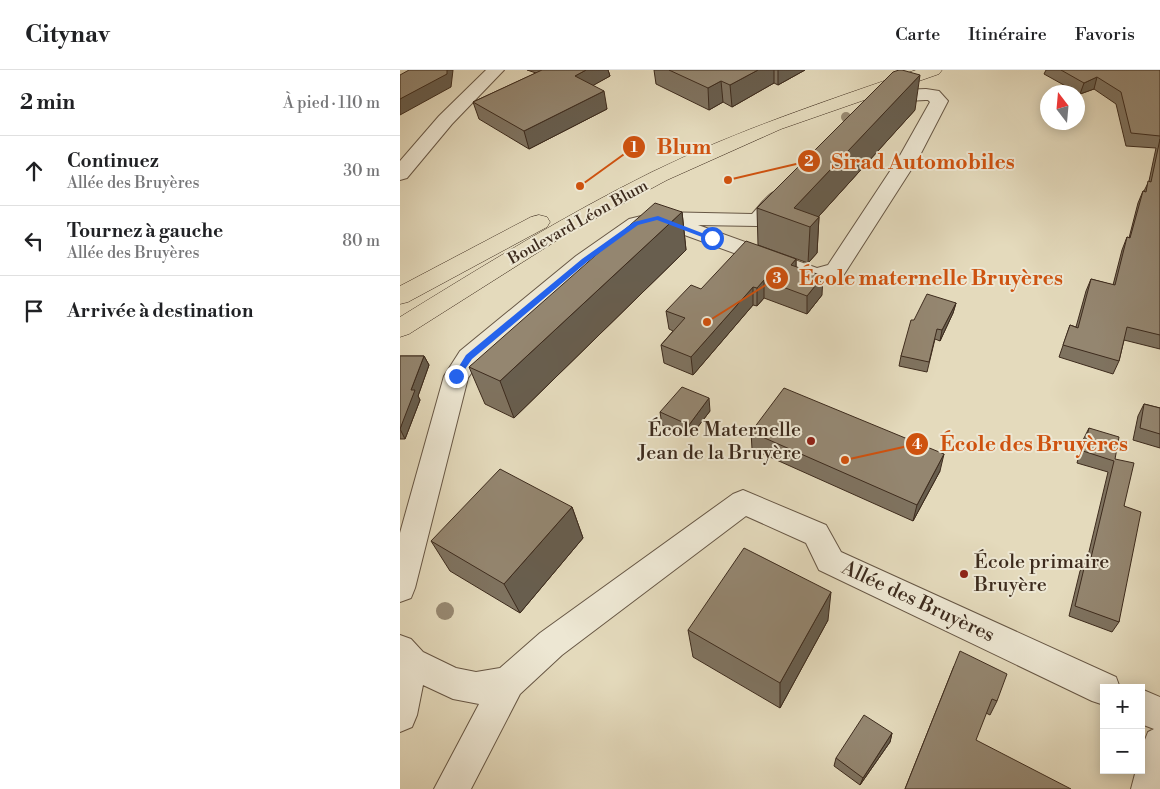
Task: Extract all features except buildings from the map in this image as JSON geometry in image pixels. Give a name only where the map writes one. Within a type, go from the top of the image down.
[{"type":"main road","name":"Boulevard Léon Blum","points":[[400,296],[648,166],[766,115],[896,70]]},
{"type":"main road","name":"Boulevard Léon Blum","points":[[400,328],[559,229],[660,176],[774,125],[934,70]]},
{"type":"street","points":[[400,174],[418,150],[476,88],[496,70]]},
{"type":"street","points":[[658,218],[816,275],[835,271],[908,158],[939,101],[933,95],[903,95],[868,105],[855,118]]},
{"type":"street","points":[[418,150],[441,151]]},
{"type":"street","points":[[400,588],[456,376],[469,357],[584,261],[636,224],[658,218],[757,220],[796,179]]},
{"type":"street","name":"Allée des Bruyères","points":[[452,789],[508,683],[551,644],[743,502],[816,534],[830,561],[1100,687]]},
{"type":"street","points":[[400,715],[406,657],[452,683],[476,688],[508,683]]},
{"type":"street","points":[[1145,708],[1160,715]]},
{"type":"street","points":[[1149,789],[1160,744]]},
{"type":"place","name":"Sirad Automobiles","points":[[728,180]]},
{"type":"place","name":"Blum","points":[[580,186]]},
{"type":"place","name":"École maternelle Bruyères","points":[[707,322]]},
{"type":"place","name":"École Maternelle Jean de la Bruyère","points":[[811,441]]},
{"type":"place","name":"École des Bruyères","points":[[845,460]]},
{"type":"place","name":"École primaire Bruyère","points":[[964,574]]},
{"type":"route","points":[[456,376],[469,357],[584,261],[636,224],[658,218],[712,238]]}]
